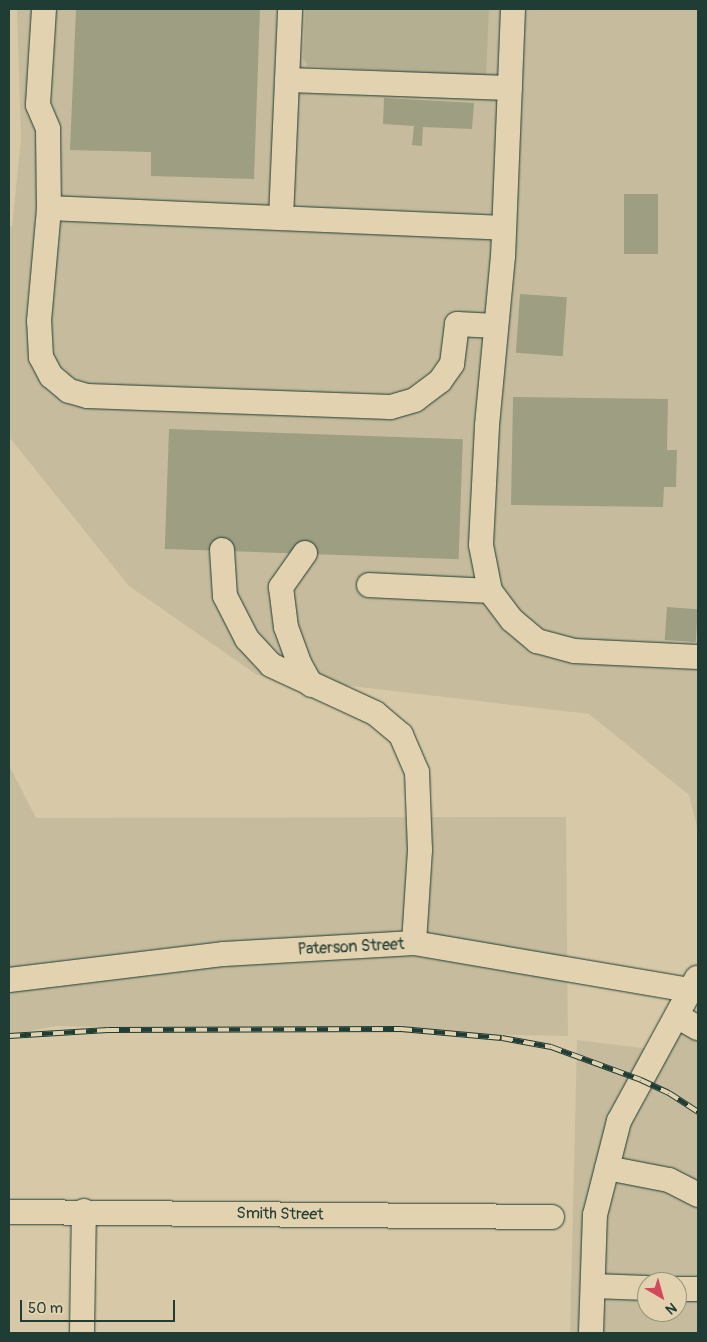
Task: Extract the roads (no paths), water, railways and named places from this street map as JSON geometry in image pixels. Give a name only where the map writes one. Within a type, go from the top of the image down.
[{"type":"street","points":[[44,9],[38,105],[48,129],[49,208],[39,321],[41,358],[51,376],[69,391],[87,396],[390,407],[415,400],[440,381],[452,364],[457,324],[496,326]]},
{"type":"street","points":[[281,218],[290,9]]},
{"type":"street","points":[[513,9],[504,228],[486,426],[481,545],[490,591],[512,620],[537,641],[574,651],[698,656]]},
{"type":"street","points":[[287,80],[510,88]]},
{"type":"street","points":[[49,208],[504,228]]},
{"type":"street","points":[[222,550],[225,596],[247,639],[271,665],[375,713],[402,735],[417,772],[420,850],[414,943]]},
{"type":"street","points":[[305,553],[281,587],[286,627],[298,663],[311,685]]},
{"type":"street","points":[[369,585],[490,591]]},
{"type":"street","name":"Paterson Street","points":[[9,980],[224,954],[414,943],[694,983]]},
{"type":"street","points":[[591,1333],[595,1215],[619,1121],[662,1046],[694,983]]},
{"type":"street","points":[[677,1016],[698,1028]]},
{"type":"street","points":[[607,1168],[668,1180],[698,1195]]},
{"type":"street","name":"Smith Street","points":[[9,1212],[552,1217]]},
{"type":"street","points":[[82,1333],[84,1212]]},
{"type":"street","points":[[592,1286],[637,1288]]},
{"type":"railway","points":[[9,1036],[108,1030],[401,1029],[502,1038],[551,1047],[641,1080],[669,1093],[698,1112]]}]
